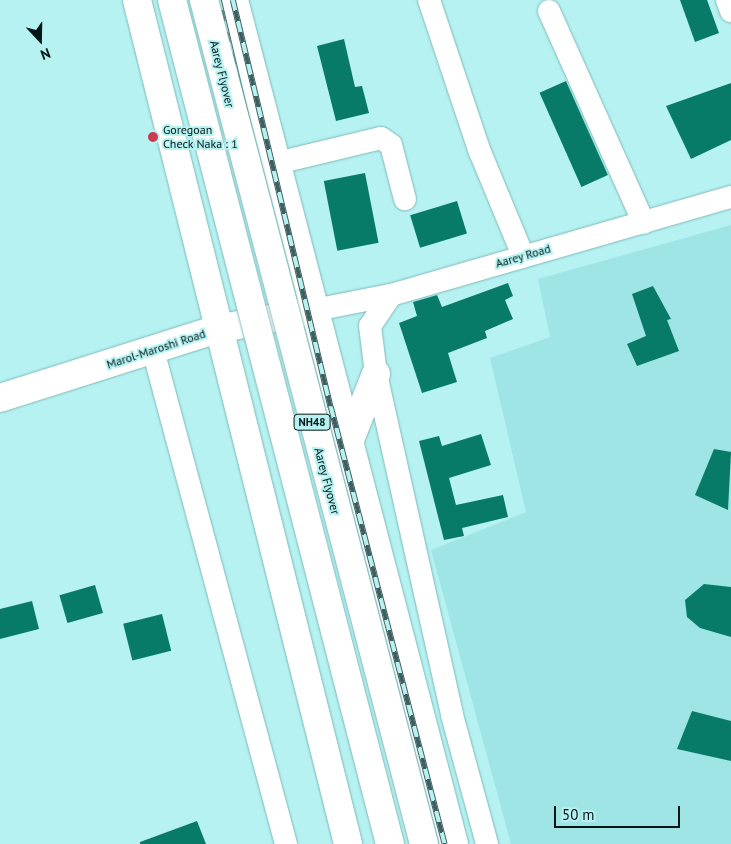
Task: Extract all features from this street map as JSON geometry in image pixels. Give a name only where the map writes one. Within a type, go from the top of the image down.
[{"type":"main road","points":[[137,0],[348,844]]},
{"type":"main road","name":"NH48","points":[[172,0],[390,844]]},
{"type":"main road","name":"Aarey Flyover","points":[[204,0],[424,844]]},
{"type":"main road","points":[[234,0],[315,310],[352,437],[454,844]]},
{"type":"main road","name":"Marol-Maroshi Road","points":[[0,398],[218,328],[315,310]]},
{"type":"main road","points":[[352,437],[376,374]]},
{"type":"street","points":[[450,0],[432,8],[480,152],[523,256]]},
{"type":"street","points":[[727,0],[731,10]]},
{"type":"street","points":[[549,11],[644,224]]},
{"type":"street","points":[[276,163],[381,138],[391,145],[405,199]]},
{"type":"street","name":"Aarey Road","points":[[315,310],[391,295],[731,198]]},
{"type":"street","points":[[391,295],[370,326],[376,374],[452,715],[487,844]]},
{"type":"street","points":[[153,350],[286,844]]},
{"type":"shaded area","points":[[731,225],[731,844],[511,844],[431,550],[526,512],[490,358],[550,337],[538,279]]},
{"type":"building","points":[[680,0],[707,0],[719,33],[695,42]]},
{"type":"building","points":[[344,39],[355,87],[362,86],[369,113],[336,121],[317,46]]},
{"type":"building","points":[[566,81],[608,175],[581,187],[540,93]]},
{"type":"building","points":[[731,83],[731,140],[691,159],[666,106]]},
{"type":"building","points":[[365,173],[379,243],[337,251],[324,181]]},
{"type":"building","points":[[457,201],[467,234],[420,248],[410,215]]},
{"type":"building","points":[[508,283],[513,296],[505,300],[513,319],[485,331],[487,338],[448,353],[457,382],[422,393],[399,323],[417,316],[413,302],[437,295],[442,307]]},
{"type":"building","points":[[653,286],[671,319],[667,320],[679,351],[637,366],[627,344],[646,336],[632,294]]},
{"type":"building","points":[[481,434],[491,465],[449,478],[456,505],[503,495],[508,517],[462,528],[464,536],[444,540],[419,441],[439,436],[442,446]]},
{"type":"building","points":[[714,449],[731,452],[728,510],[695,495]]},
{"type":"building","points":[[704,584],[731,587],[731,637],[700,628],[687,617],[685,600]]},
{"type":"building","points":[[95,585],[103,613],[67,623],[59,595]]},
{"type":"building","points":[[32,601],[39,629],[0,639],[0,609]]},
{"type":"building","points":[[162,614],[171,651],[132,661],[123,624]]},
{"type":"building","points":[[692,711],[731,721],[731,761],[677,749]]},
{"type":"building","points":[[197,821],[206,844],[140,844],[140,842]]},
{"type":"railway","points":[[219,0],[316,410],[429,844]]},
{"type":"railway","points":[[233,0],[331,407],[445,844]]},
{"type":"place","name":"Goregoan Check Naka : 1","points":[[153,137]]}]
